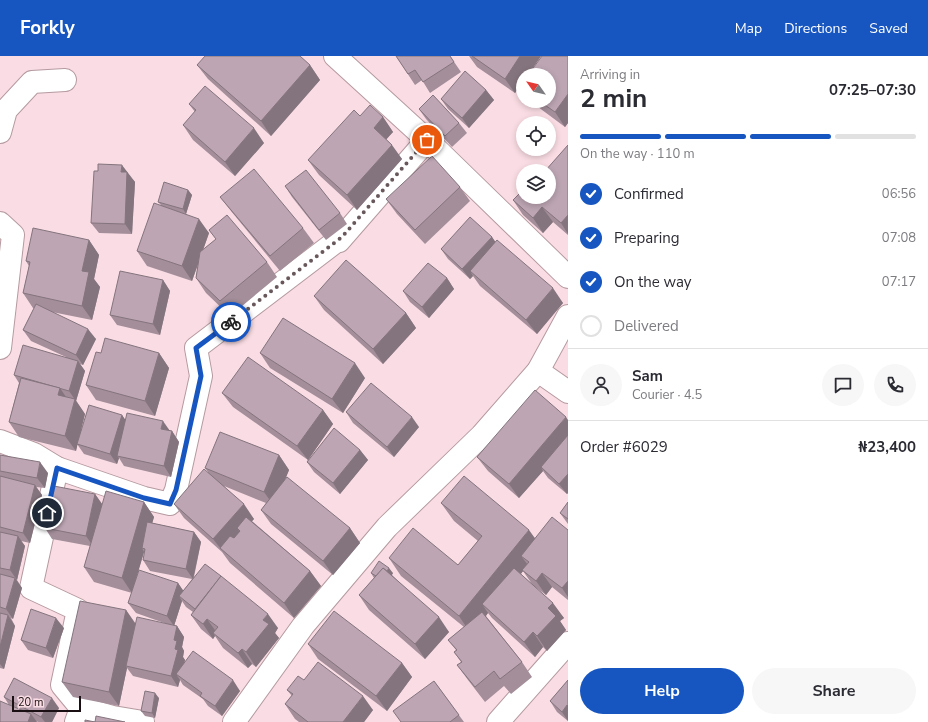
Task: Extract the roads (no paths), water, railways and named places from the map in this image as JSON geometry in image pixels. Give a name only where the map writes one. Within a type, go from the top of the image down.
[{"type":"street","points":[[335,56],[427,140],[568,277]]},
{"type":"street","points":[[0,132],[6,110],[32,82],[66,80]]},
{"type":"street","points":[[0,441],[34,454],[57,468],[144,498],[170,504],[176,490],[201,376],[196,348],[340,239],[427,140]]},
{"type":"street","points":[[0,223],[13,234],[0,348]]},
{"type":"street","points":[[234,722],[303,626],[387,527],[482,435],[538,371],[568,316]]},
{"type":"street","points":[[538,371],[568,392]]},
{"type":"street","points":[[57,468],[31,588],[78,610],[62,684],[79,715],[113,717],[143,722]]},
{"type":"street","points":[[498,722],[568,643]]}]
